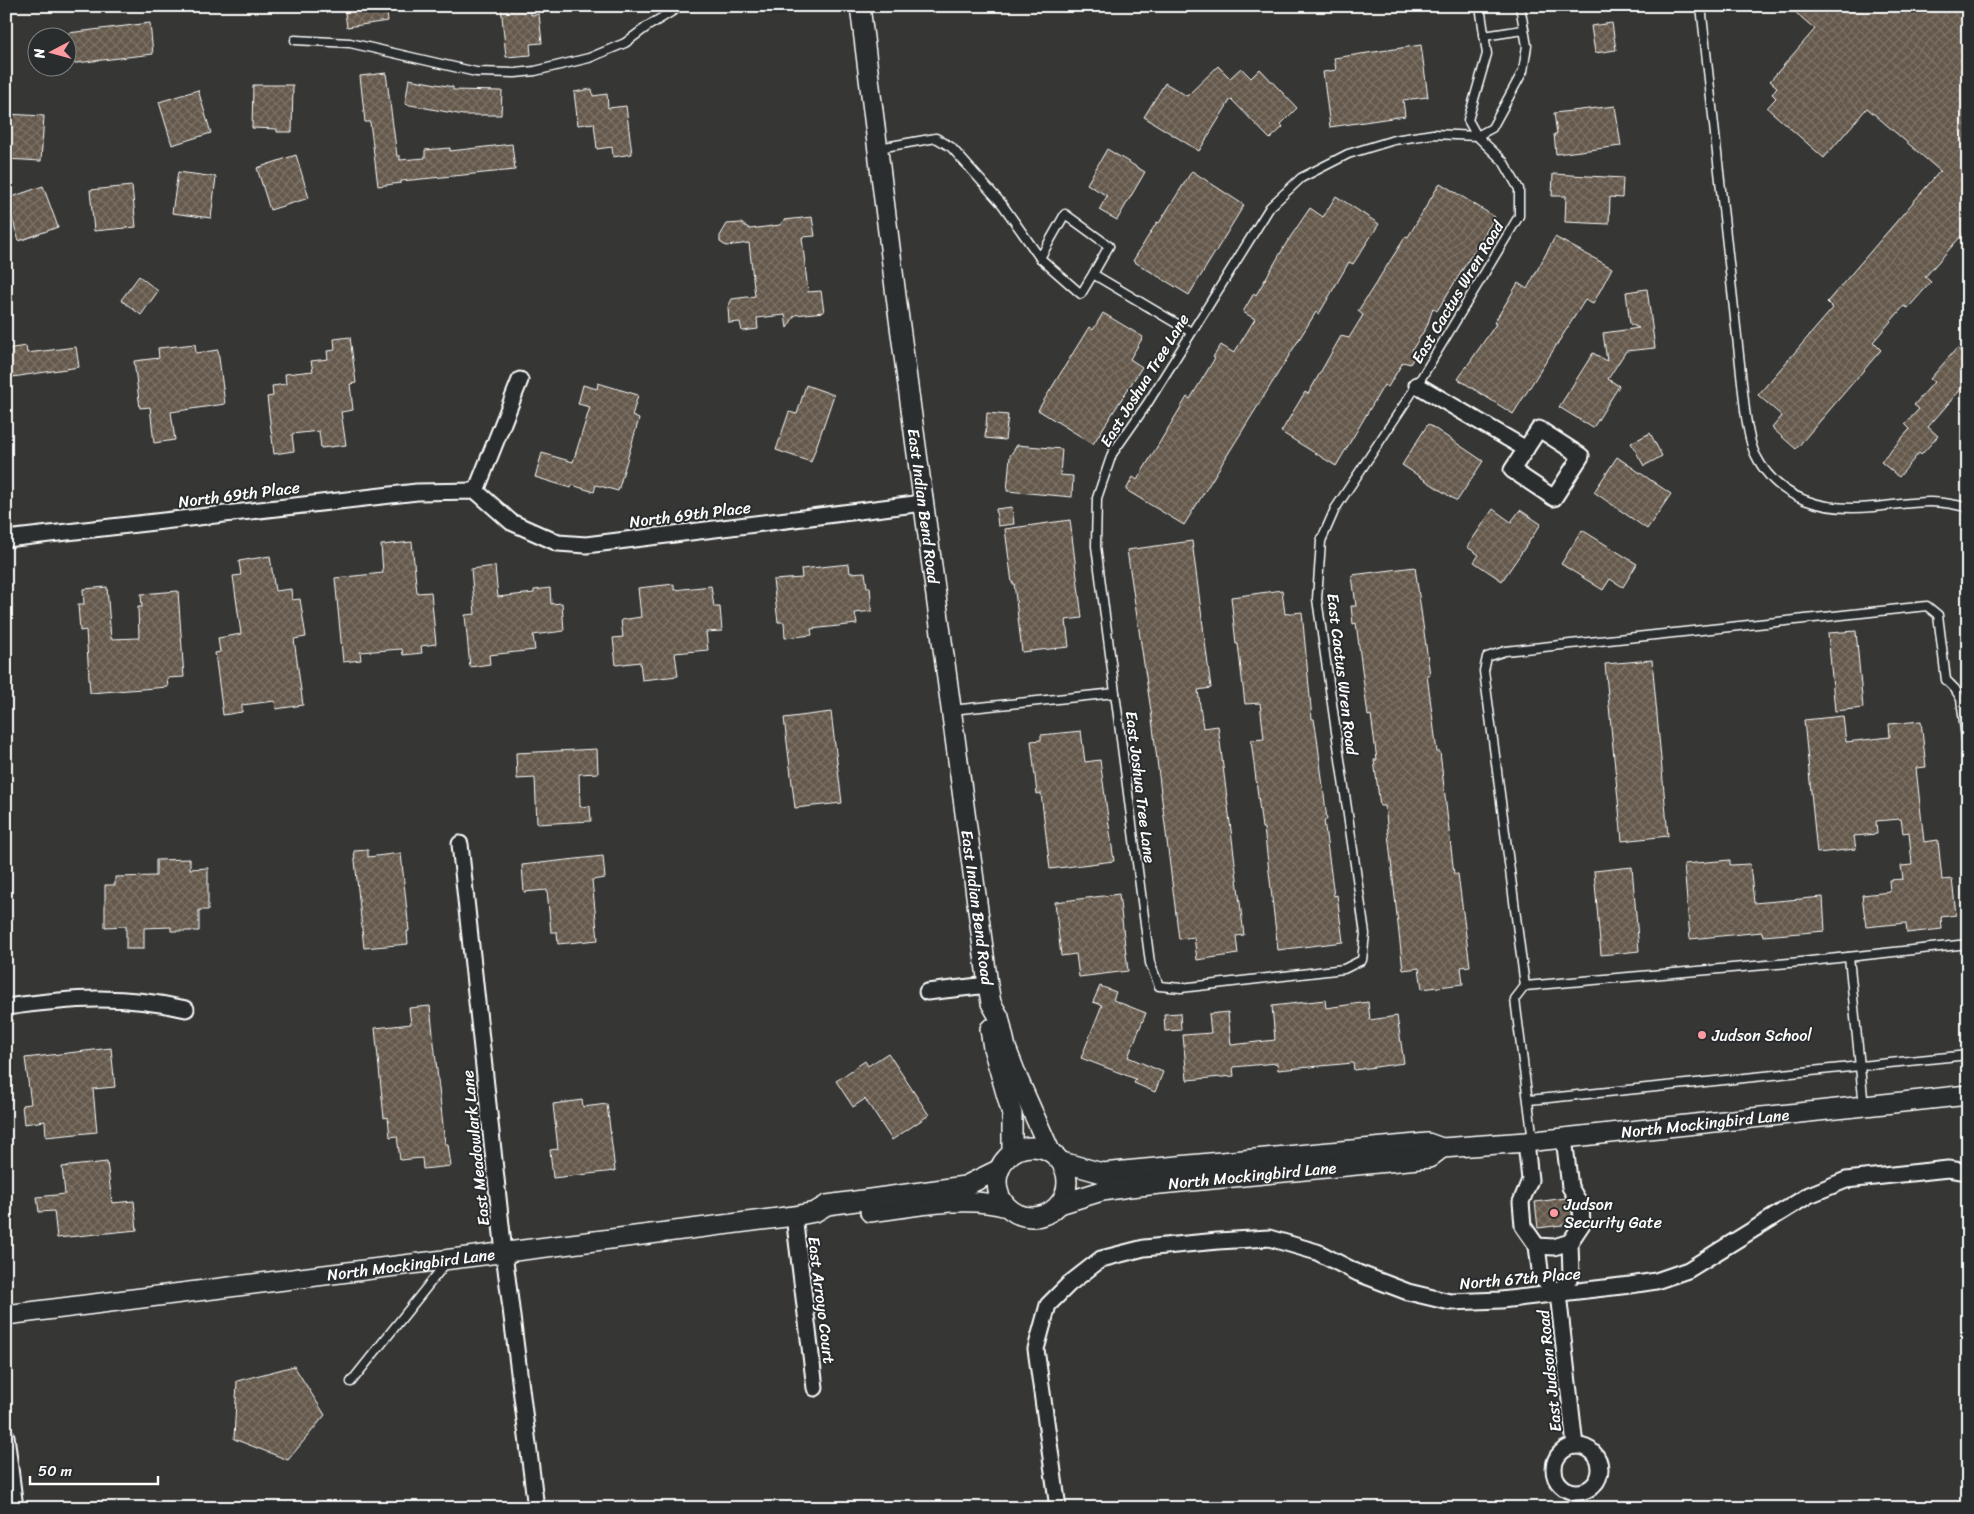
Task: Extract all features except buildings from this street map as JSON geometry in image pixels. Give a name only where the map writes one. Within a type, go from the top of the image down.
[{"type":"street","name":"East Indian Bend Road","points":[[860,6],[923,503],[990,994],[988,1018],[993,1048],[1012,1114],[1012,1153]]},
{"type":"street","points":[[476,491],[520,380]]},
{"type":"street","points":[[1417,385],[1526,449]]},
{"type":"street","points":[[1539,429],[1581,456],[1554,498],[1512,470],[1526,449],[1539,429]]},
{"type":"street","name":"North 69th Place","points":[[6,538],[417,492],[476,491],[511,522],[558,543],[586,545],[923,503]]},
{"type":"street","name":"East Meadowlark Lane","points":[[460,844],[504,1253],[536,1508]]},
{"type":"street","points":[[927,992],[990,994]]},
{"type":"street","name":"East Indian Bend Road","points":[[990,994],[999,1017],[1006,1048],[1018,1079],[1056,1157]]},
{"type":"street","points":[[6,1007],[50,1001],[111,998],[148,1001],[186,1009]]},
{"type":"street","name":"North Mockingbird Lane","points":[[6,1315],[794,1216],[815,1212],[827,1205],[966,1186],[1000,1169],[1004,1160],[1012,1153],[1029,1147],[1042,1148],[1056,1157],[1102,1173],[1428,1143],[1442,1148],[1564,1138],[1968,1096]]},
{"type":"street","points":[[1530,1141],[1530,1180],[1521,1202],[1523,1226],[1538,1246],[1554,1247],[1570,1242],[1582,1224],[1581,1206],[1570,1188],[1564,1138]]},
{"type":"street","name":"North Mockingbird Lane","points":[[815,1212],[828,1216],[974,1201],[991,1202],[1007,1207],[1023,1216],[1043,1216],[1052,1212],[1060,1204],[1102,1191],[1429,1158],[1442,1148]]},
{"type":"street","points":[[1056,1157],[1066,1170],[1067,1188],[1060,1204]]},
{"type":"street","points":[[1000,1169],[997,1178],[998,1188],[1007,1207]]},
{"type":"street","name":"North 67th Place","points":[[1058,1508],[1036,1349],[1048,1305],[1069,1284],[1101,1259],[1144,1248],[1269,1238],[1317,1252],[1358,1272],[1408,1292],[1450,1302],[1501,1300],[1656,1281],[1688,1270],[1809,1195],[1846,1180],[1948,1169],[1968,1172]]},
{"type":"street","name":"East Arroyo Court","points":[[794,1216],[815,1388]]},
{"type":"street","name":"East Judson Road","points":[[1558,1293],[1571,1276],[1570,1242]]},
{"type":"street","name":"East Judson Road","points":[[1538,1246],[1541,1278],[1558,1293],[1575,1446]]},
{"type":"street","points":[[6,1436],[15,1508]]},
{"type":"lane","points":[[295,40],[350,43],[476,72],[515,73],[535,71],[589,58],[624,43],[681,6]]},
{"type":"lane","name":"East Cactus Wren Road","points":[[1159,986],[1181,988],[1344,968],[1362,960],[1365,934],[1317,599],[1321,541],[1335,509],[1417,385],[1520,216],[1519,189],[1503,161],[1477,136],[1468,120],[1487,54],[1480,6]]},
{"type":"lane","points":[[1477,136],[1492,128],[1523,71],[1527,46],[1520,6]]},
{"type":"lane","points":[[1701,6],[1744,410],[1748,434],[1755,454],[1766,471],[1783,488],[1804,501],[1813,504],[1848,509],[1928,501],[1947,502],[1968,508]]},
{"type":"lane","points":[[1484,36],[1523,30]]},
{"type":"lane","name":"East Joshua Tree Lane","points":[[1159,986],[1150,964],[1096,546],[1097,498],[1112,454],[1147,404],[1270,207],[1301,178],[1348,154],[1394,140],[1433,134],[1477,136]]},
{"type":"lane","points":[[877,149],[936,138],[951,147],[1002,204],[1040,258],[1081,294],[1109,246],[1065,214],[1040,258]]},
{"type":"lane","points":[[1093,274],[1191,332]]},
{"type":"lane","points":[[1530,1141],[1529,1100],[1515,999],[1525,986],[1484,671],[1488,657],[1505,651],[1520,649],[1927,606],[1938,615],[1946,680],[1961,699],[1968,754]]},
{"type":"lane","points":[[951,710],[1115,693]]},
{"type":"lane","points":[[1525,986],[1848,957],[1968,944]]},
{"type":"lane","points":[[1848,957],[1864,1107]]},
{"type":"lane","points":[[1529,1100],[1968,1055]]},
{"type":"lane","points":[[351,1382],[449,1260]]},
{"type":"place","name":"Judson School","points":[[1702,1035]]},
{"type":"place","name":"Judson Security Gate","points":[[1554,1213]]}]
